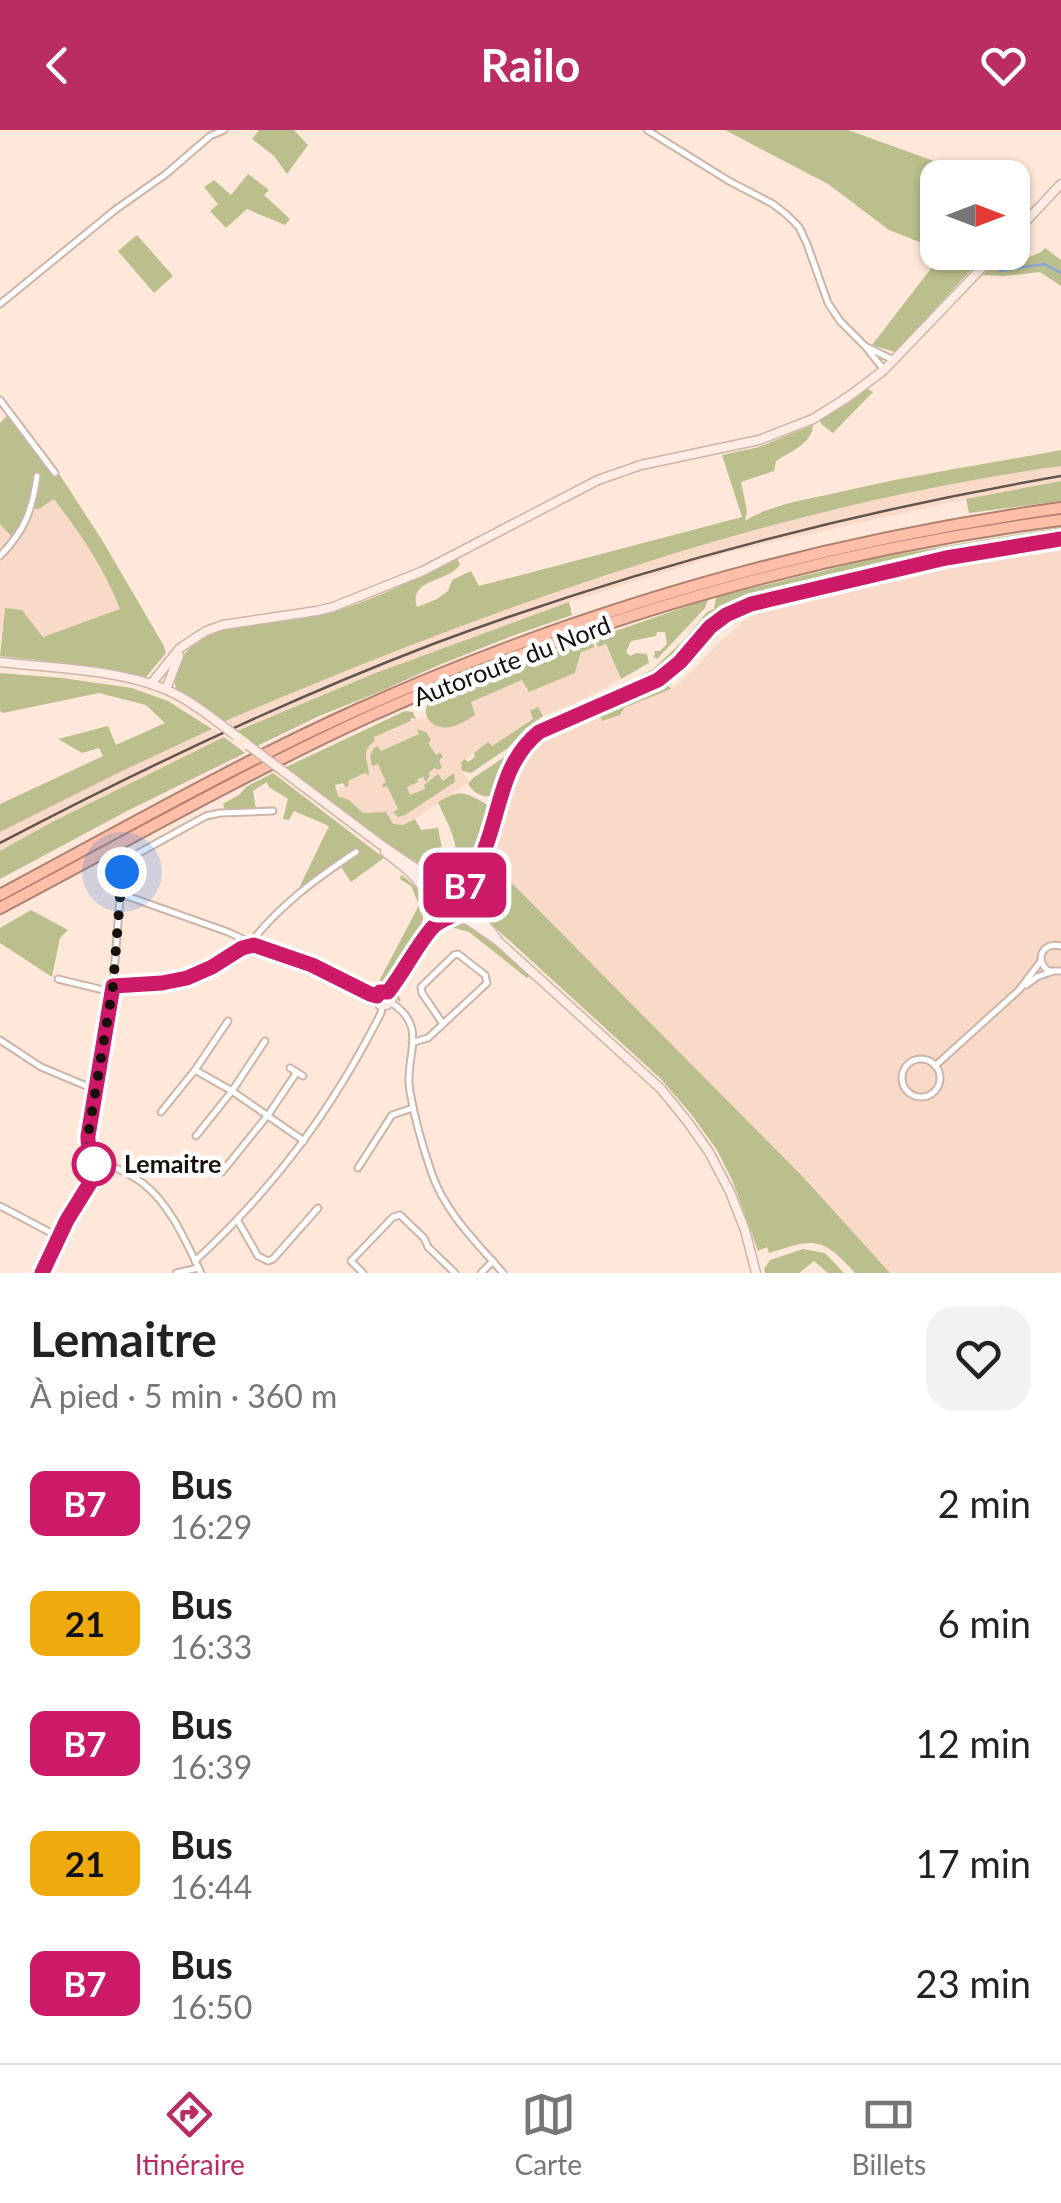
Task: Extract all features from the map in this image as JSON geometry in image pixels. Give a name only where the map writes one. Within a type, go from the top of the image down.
[{"type":"highway","name":"Autoroute du Nord","points":[[0,895],[277,748],[469,662],[580,621],[782,561],[906,533],[1061,508]]},
{"type":"highway","name":"Autoroute du Nord","points":[[0,911],[281,759],[371,716],[509,659],[618,620],[752,581],[861,555],[1061,520]]},
{"type":"highway","points":[[0,887],[83,851]]},
{"type":"street","points":[[0,304],[92,228],[166,174],[208,133],[224,130]]},
{"type":"street","points":[[646,130],[774,204],[799,227],[828,303],[884,370]]},
{"type":"street","points":[[1030,217],[1061,184]]},
{"type":"street","points":[[151,684],[184,645],[198,635],[223,625],[316,612],[423,571],[580,488],[626,469],[731,448],[813,419],[884,370],[980,270]]},
{"type":"street","points":[[864,346],[894,361]]},
{"type":"street","points":[[0,400],[56,473]]},
{"type":"street","points":[[0,556],[29,516],[37,476]]},
{"type":"street","points":[[756,1273],[730,1192],[687,1121],[661,1089],[498,941],[467,900],[465,886],[482,856],[505,779],[532,738],[561,721],[658,680],[726,615],[759,601],[894,570],[984,550],[1061,539]]},
{"type":"street","points":[[166,689],[184,645]]},
{"type":"street","points":[[0,662],[107,674],[166,689],[215,720],[425,874],[455,878],[465,886]]},
{"type":"street","points":[[94,1176],[87,1143],[113,989],[124,863],[206,816],[273,811]]},
{"type":"street","points":[[176,1273],[198,1267],[333,1101],[418,943],[429,913],[429,886],[468,860],[488,836]]},
{"type":"street","points":[[380,844],[415,877],[436,913],[469,922],[498,941]]},
{"type":"street","points":[[58,978],[113,989],[187,978],[249,945],[306,887],[356,852]]},
{"type":"street","points":[[121,894],[244,938],[249,945],[300,960],[377,996],[380,992],[405,1014],[414,1042],[408,1077],[438,1190],[503,1273]]},
{"type":"street","points":[[418,943],[441,920],[460,911],[467,900]]},
{"type":"street","points":[[1019,990],[1041,961],[1046,947],[1061,945]]},
{"type":"street","points":[[414,1042],[424,1040],[443,1024],[487,983],[486,975],[458,954],[421,987],[443,1024]]},
{"type":"street","points":[[1041,961],[1051,972]]},
{"type":"street","points":[[935,1066],[1019,990],[1037,977],[1061,971]]},
{"type":"street","points":[[161,1112],[228,1021]]},
{"type":"street","points":[[0,1040],[41,1067],[96,1090]]},
{"type":"street","points":[[196,1136],[265,1041]]},
{"type":"street","points":[[923,1060],[935,1066],[939,1082],[934,1091],[924,1097],[907,1091],[902,1079],[908,1064],[923,1060]]},
{"type":"street","points":[[195,1070],[304,1141]]},
{"type":"street","points":[[222,1172],[268,1115],[296,1072]]},
{"type":"street","points":[[358,1168],[395,1113],[414,1108]]},
{"type":"street","points":[[42,1273],[103,1162],[148,1187],[163,1204],[198,1267]]},
{"type":"street","points":[[0,1206],[59,1238]]},
{"type":"street","points":[[238,1221],[258,1256],[268,1261],[318,1208]]},
{"type":"street","points":[[362,1273],[350,1261],[394,1216],[400,1215],[454,1273]]},
{"type":"street","points":[[480,1273],[493,1262]]},
{"type":"shaded area","points":[[1061,459],[1061,481],[730,552],[569,602],[373,674],[237,731],[218,716],[355,656],[715,535]]},
{"type":"shaded area","points":[[54,499],[88,544],[108,578],[120,610],[43,637],[22,610],[5,608],[0,641],[0,524],[12,536],[28,508]]},
{"type":"shaded area","points":[[1061,546],[1061,1271],[890,1273],[805,1179],[492,862],[523,758],[541,738],[671,689],[762,604],[950,561]]},
{"type":"shaded area","points":[[605,644],[621,679],[543,716],[538,708],[530,712],[533,719],[461,762],[470,781],[415,819],[403,825],[393,824],[363,813],[338,796],[336,791],[349,786],[348,781],[370,772],[364,758],[373,737],[416,719],[426,718],[439,726],[470,702],[523,680],[527,690],[578,667],[581,652]]},
{"type":"shaded area","points":[[212,729],[224,737],[0,851],[0,832]]},
{"type":"green space","points":[[259,130],[294,130],[308,145],[287,174],[274,156],[252,139]]},
{"type":"green space","points":[[725,130],[848,130],[931,160],[920,160],[920,242],[889,230],[828,184]]},
{"type":"green space","points":[[248,174],[269,190],[264,195],[290,219],[285,225],[247,209],[226,228],[210,211],[218,204],[204,187],[214,180],[231,195]]},
{"type":"green space","points":[[137,235],[173,276],[154,293],[118,251]]},
{"type":"green space","points":[[1045,248],[1061,260],[1061,286],[1040,272],[983,275],[988,270],[1030,270],[1030,257]]},
{"type":"green space","points":[[930,270],[971,270],[895,352],[872,345]]},
{"type":"green space","points":[[866,388],[873,392],[833,433],[821,424],[820,418]]},
{"type":"green space","points":[[8,415],[43,462],[54,466],[164,646],[166,653],[146,677],[0,656],[5,608],[22,610],[43,637],[120,609],[91,552],[54,499],[39,509],[28,508],[12,537],[0,524],[0,423]]},
{"type":"green space","points":[[813,425],[805,442],[776,461],[774,471],[741,482],[747,511],[745,521],[804,500],[1061,450],[1061,466],[846,507],[635,566],[428,639],[225,721],[177,690],[175,676],[180,662],[191,647],[207,636],[249,624],[336,611],[457,558],[460,565],[454,571],[418,591],[417,607],[437,599],[448,591],[452,580],[471,571],[479,586],[742,517],[722,455],[759,447]]},
{"type":"green space","points":[[1061,481],[1061,501],[969,513],[966,499]]},
{"type":"green space","points":[[1061,527],[1061,532],[885,565],[860,571],[857,576],[742,604],[709,624],[660,675],[671,689],[602,721],[597,704],[537,730],[512,759],[493,795],[479,794],[468,784],[509,754],[539,724],[590,703],[653,669],[714,609],[716,597],[880,557]]},
{"type":"green space","points":[[708,599],[705,608],[657,659],[655,651],[667,644],[665,632],[631,641],[626,652],[630,656],[647,654],[649,663],[621,679],[606,644],[598,647],[595,642],[595,647],[581,652],[575,673],[529,692],[522,680],[471,702],[475,715],[454,726],[439,727],[427,718],[429,702],[523,663]]},
{"type":"green space","points":[[569,602],[572,615],[439,665],[257,746],[237,731],[373,674]]},
{"type":"green space","points":[[0,673],[132,688],[168,701],[212,729],[0,832],[0,804],[103,756],[99,748],[82,753],[58,739],[108,726],[116,745],[165,723],[146,705],[99,693],[3,713]]},
{"type":"green space","points":[[538,707],[543,716],[508,748],[471,773],[462,771],[461,762],[468,762],[488,742],[492,746],[533,719],[530,711]]},
{"type":"green space","points":[[405,711],[413,712],[416,719],[374,737],[367,749],[369,776],[365,773],[348,781],[346,788],[343,783],[335,785],[338,796],[363,813],[386,812],[393,824],[403,825],[415,819],[421,830],[438,828],[442,848],[456,851],[438,802],[463,794],[488,805],[488,821],[475,848],[462,862],[440,871],[382,841],[284,768]]},
{"type":"green space","points":[[417,729],[426,732],[436,755],[440,753],[443,757],[439,760],[442,768],[428,773],[426,782],[423,777],[407,787],[410,795],[425,789],[424,785],[438,774],[443,781],[454,773],[455,782],[398,817],[393,812],[398,809],[387,786],[383,788],[386,782],[378,764],[372,766],[370,756],[378,746],[381,751],[419,734]]},
{"type":"green space","points":[[224,737],[245,753],[0,879],[0,851]]},
{"type":"green space","points":[[273,773],[384,858],[351,882],[337,861],[300,886],[329,826],[294,811],[289,820],[283,819],[288,799],[267,782],[253,791],[256,809],[225,810],[223,804]]},
{"type":"green space","points":[[476,872],[493,878],[502,873],[805,1179],[890,1273],[855,1273],[834,1252],[817,1244],[769,1253],[767,1247],[758,1251],[733,1182],[717,1150],[691,1114],[661,1079],[477,911],[472,904]]},
{"type":"green space","points":[[401,875],[419,892],[426,915],[392,979],[383,987],[376,987],[419,905]]},
{"type":"green space","points":[[447,880],[458,885],[463,896],[458,907],[447,912],[436,907],[431,896],[436,885]]},
{"type":"green space","points":[[31,910],[68,930],[60,938],[52,977],[0,943],[0,928]]},
{"type":"green space","points":[[452,919],[485,935],[530,976],[527,978],[469,932],[451,927],[432,939],[398,995],[400,1002],[394,997],[396,990],[419,949],[434,930]]},
{"type":"green space","points":[[803,1249],[825,1253],[844,1273],[828,1273],[814,1261],[799,1273],[765,1273],[770,1260]]},
{"type":"waterway","points":[[1000,271],[1044,264],[1061,273]]},
{"type":"railway","points":[[0,843],[268,713],[377,666],[510,616],[743,545],[901,507],[1061,476]]},
{"type":"bus line","name":"B7","points":[[42,1273],[67,1220],[95,1175],[88,1136],[113,986],[187,978],[254,945],[312,965],[370,994],[388,992],[418,943],[441,920],[464,908],[465,886],[486,847],[505,779],[525,746],[539,732],[658,680],[680,662],[710,627],[751,604],[984,550],[1061,539]]},
{"type":"place","name":"Lemaitre","points":[[94,1164]]},
{"type":"route","points":[[94,1164],[88,1136],[113,986],[122,872]]}]
